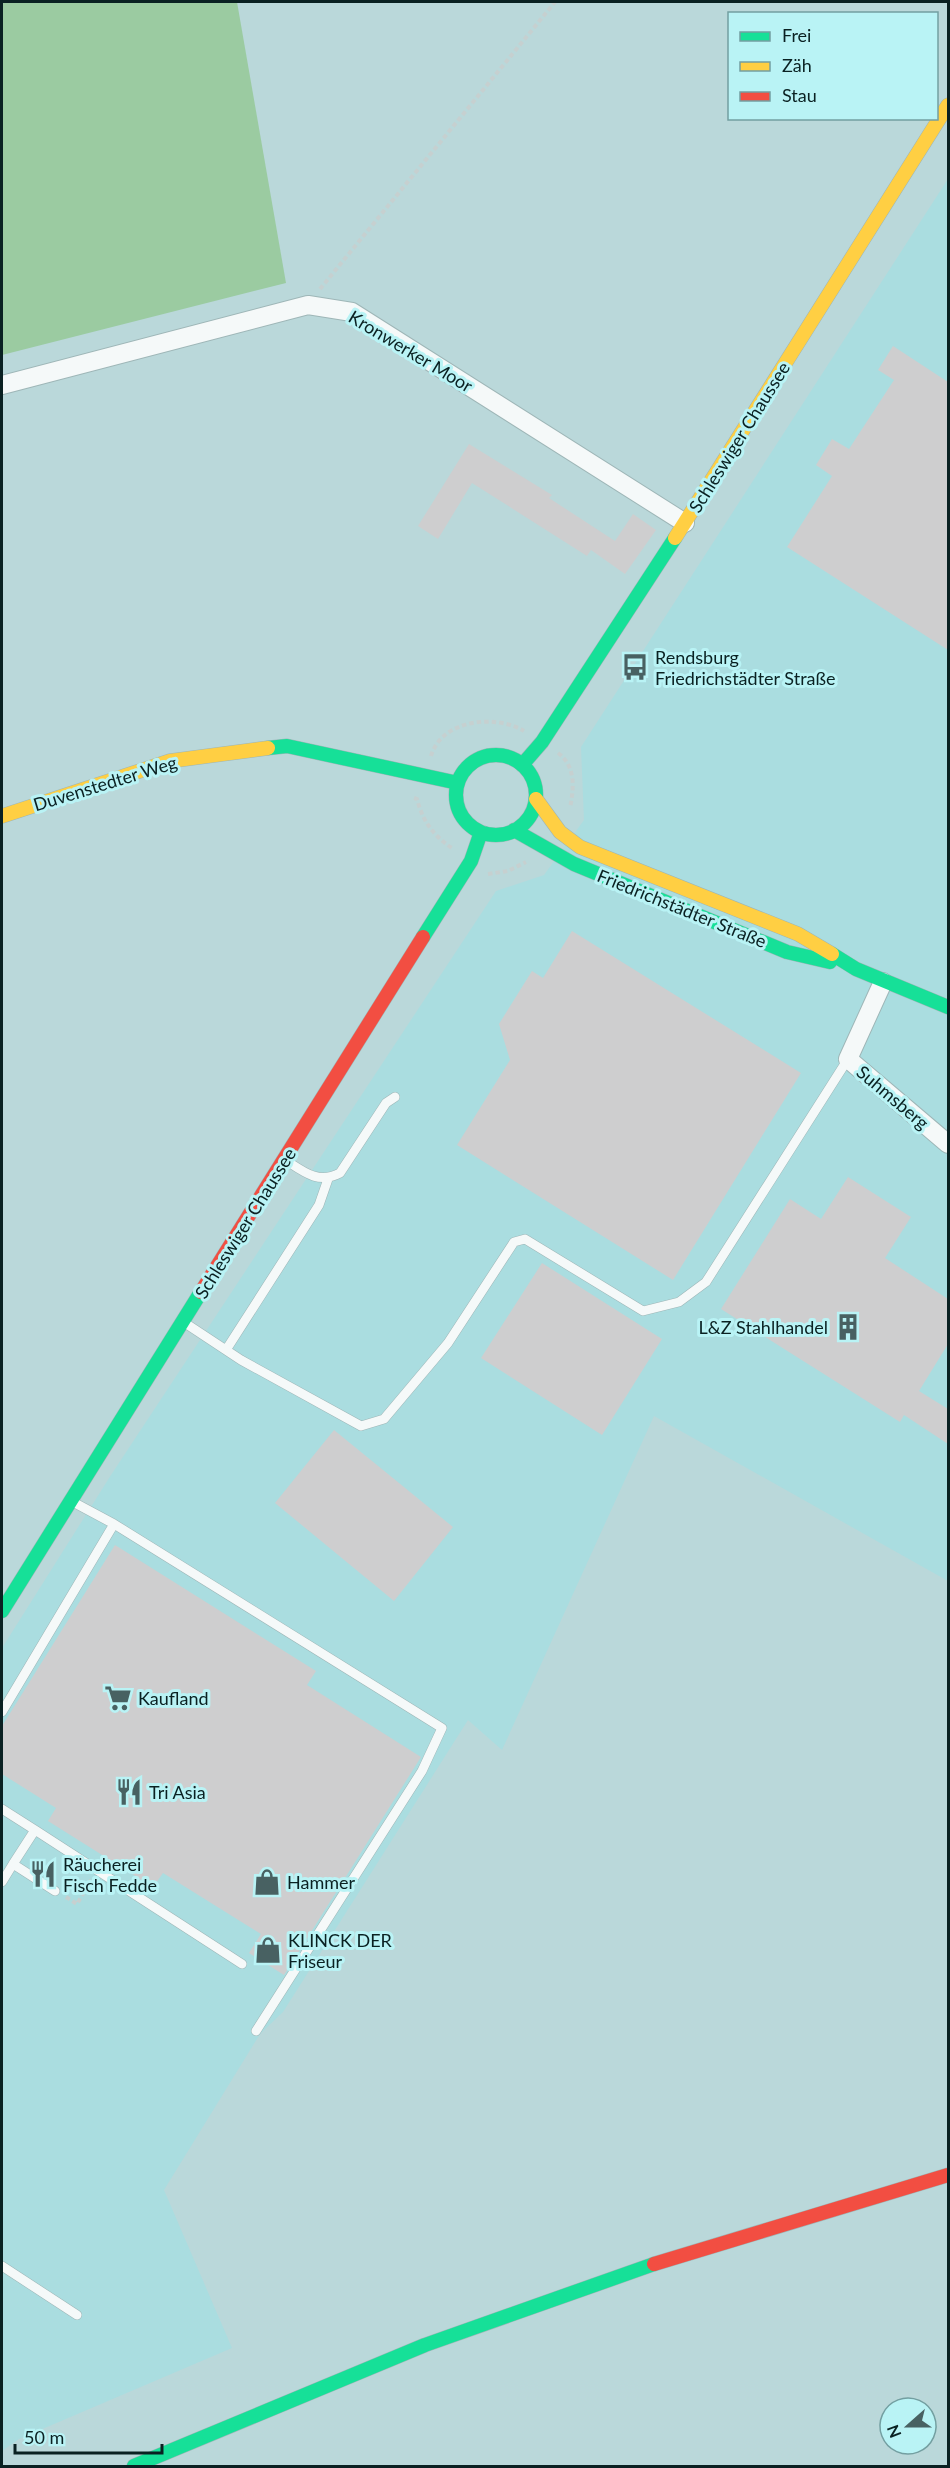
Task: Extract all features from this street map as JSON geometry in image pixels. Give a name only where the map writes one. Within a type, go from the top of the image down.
[{"type":"main road","name":"Schleswiger Chaussee","points":[[522,765],[542,742],[685,524],[948,105]]},
{"type":"main road","name":"Duvenstedter Weg","points":[[2,816],[170,760],[287,746],[425,774],[458,783]]},
{"type":"main road","points":[[506,756],[522,765],[532,778],[536,799],[527,820],[514,830],[495,835],[481,832],[467,822],[461,814],[456,794],[464,771],[482,757],[506,756]]},
{"type":"main road","name":"Friedrichstädter Straße","points":[[536,799],[560,832],[579,847],[798,934],[856,969],[948,1007]]},
{"type":"main road","name":"Friedrichstädter Straße","points":[[514,830],[574,864],[787,952],[856,969]]},
{"type":"main road","name":"Schleswiger Chaussee","points":[[2,1611],[471,861],[481,832]]},
{"type":"main road","points":[[134,2466],[351,2374],[526,2308],[747,2235],[948,2175]]},
{"type":"street","name":"Kronwerker Moor","points":[[2,385],[308,305],[352,312],[685,524]]},
{"type":"street","name":"Suhmsberg","points":[[883,982],[848,1059],[948,1144]]},
{"type":"lane","points":[[183,1321],[226,1350],[361,1426],[384,1419],[441,1351],[514,1242],[525,1239],[643,1311],[679,1302],[706,1282],[848,1059]]},
{"type":"lane","points":[[285,1159],[315,1178],[328,1179],[340,1173],[386,1103],[395,1097]]},
{"type":"lane","points":[[226,1350],[319,1205],[328,1179]]},
{"type":"lane","points":[[71,1501],[114,1524],[442,1728],[422,1772],[256,2031]]},
{"type":"lane","points":[[2,1712],[114,1524]]},
{"type":"lane","points":[[2,1809],[242,1964]]},
{"type":"lane","points":[[2,1882],[35,1830]]},
{"type":"lane","points":[[13,1864],[55,1891]]},
{"type":"lane","points":[[2,2266],[77,2315]]},
{"type":"path","points":[[308,305],[555,2]]},
{"type":"path","points":[[431,755],[434,746],[447,734],[468,724],[490,721],[515,726],[526,732]]},
{"type":"path","points":[[557,752],[568,760],[573,775],[573,796],[568,813]]},
{"type":"path","points":[[406,795],[417,799],[422,817],[437,838],[454,849]]},
{"type":"path","points":[[483,870],[490,875],[521,866],[529,860]]},
{"type":"path","points":[[55,1891],[77,1904],[97,1870]]},
{"type":"shaded area","points":[[948,179],[948,1581],[654,1416],[502,1750],[468,1720],[283,2012],[260,2034],[164,2190],[232,2348],[19,2439],[2,2451],[2,1648],[111,1475],[496,891],[544,875],[584,820],[581,747]]},
{"type":"green space","points":[[2,2],[237,2],[286,283],[2,355]]},
{"type":"building","points":[[893,346],[948,382],[948,650],[787,547],[832,476],[816,465],[832,439],[849,449],[894,380],[878,370]]},
{"type":"building","points":[[469,444],[552,495],[549,498],[615,541],[633,514],[656,530],[625,574],[591,550],[587,556],[472,483],[438,539],[418,526]]},
{"type":"building","points":[[572,931],[801,1073],[673,1280],[457,1145],[510,1060],[499,1024],[532,971],[543,978]]},
{"type":"building","name":"L&Z Stahlhandel","points":[[848,1177],[911,1217],[885,1258],[948,1299],[948,1344],[919,1391],[948,1409],[948,1444],[904,1415],[900,1422],[721,1309],[790,1199],[821,1219]]},
{"type":"building","points":[[542,1263],[662,1339],[602,1435],[481,1358]]},
{"type":"building","points":[[334,1430],[453,1527],[394,1601],[275,1503]]},
{"type":"building","points":[[115,1545],[316,1671],[307,1685],[421,1757],[284,1975],[249,1953],[261,1934],[163,1873],[153,1887],[48,1821],[56,1808],[2,1774],[2,1726]]},
{"type":"traffic: fast","points":[[522,765],[542,742],[675,538]]},
{"type":"traffic: fast","points":[[268,748],[287,746],[458,783]]},
{"type":"traffic: fast","points":[[496,755],[511,758],[524,767],[533,780],[536,795],[533,810],[524,823],[511,832],[496,835],[481,832],[468,823],[459,810],[456,795],[459,780],[468,767],[481,758],[496,755]]},
{"type":"traffic: fast","points":[[514,830],[574,864],[787,952],[830,962]]},
{"type":"traffic: fast","points":[[423,937],[471,861],[481,832]]},
{"type":"traffic: fast","points":[[832,954],[856,969],[948,1007]]},
{"type":"traffic: fast","points":[[2,1611],[201,1292]]},
{"type":"traffic: fast","points":[[134,2466],[425,2345],[654,2264]]},
{"type":"traffic: slow","points":[[675,538],[948,105]]},
{"type":"traffic: slow","points":[[2,816],[170,761],[268,748]]},
{"type":"traffic: slow","points":[[536,799],[560,832],[580,847],[798,934],[832,954]]},
{"type":"traffic: jam","points":[[201,1292],[423,937]]},
{"type":"traffic: jam","points":[[654,2264],[948,2175]]},
{"type":"place","name":"Rendsburg Friedrichstädter Straße","points":[[635,667]]},
{"type":"place","name":"L&Z Stahlhandel","points":[[848,1327]]},
{"type":"place","name":"Kaufland","points":[[118,1698]]},
{"type":"place","name":"Tri Asia","points":[[129,1792]]},
{"type":"place","name":"Räucherei Fisch Fedde","points":[[43,1874]]},
{"type":"place","name":"Hammer","points":[[267,1882]]},
{"type":"place","name":"KLINCK DER Friseur","points":[[268,1950]]}]
